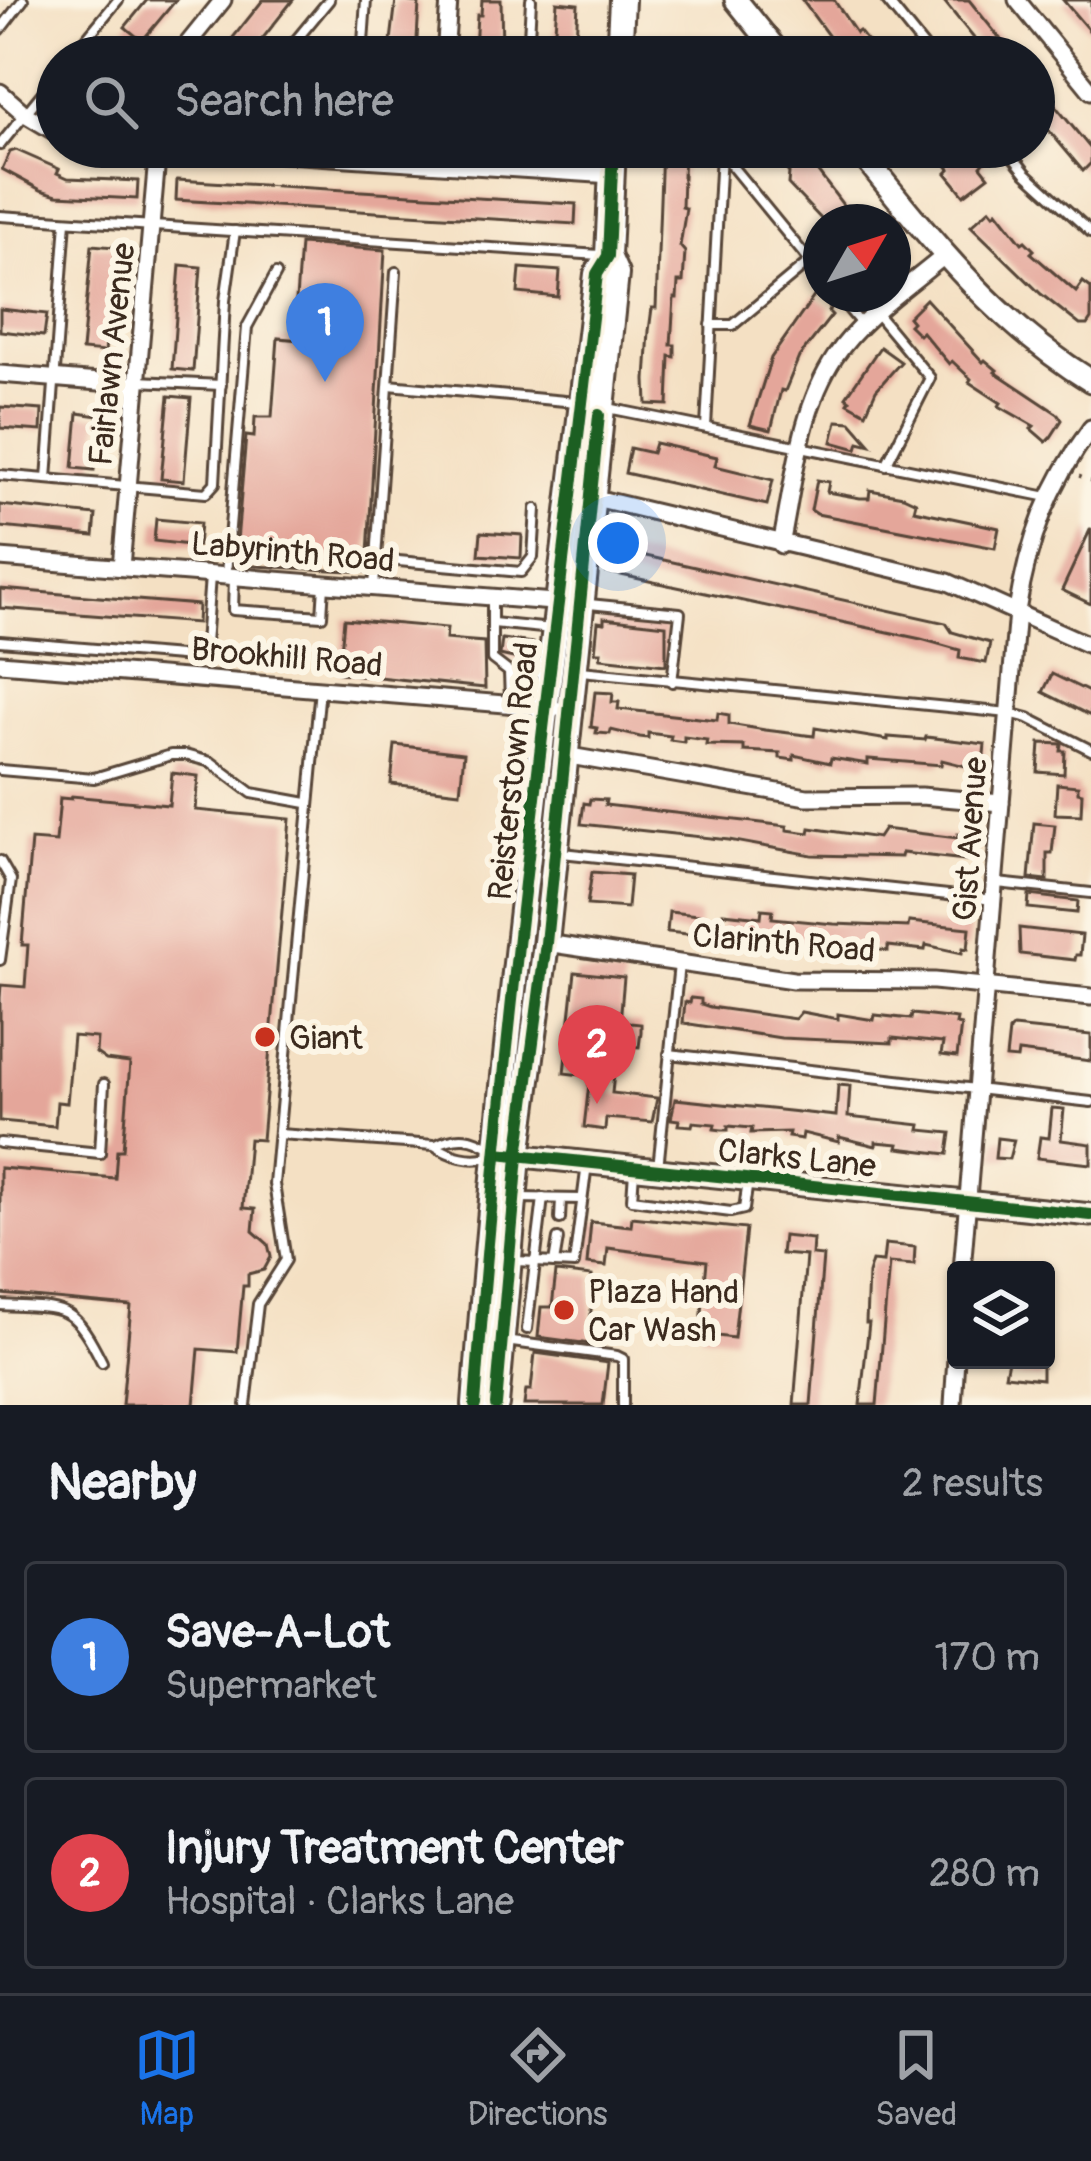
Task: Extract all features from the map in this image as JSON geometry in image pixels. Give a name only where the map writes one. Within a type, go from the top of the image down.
[{"type":"main road","points":[[620,36],[622,0]]},
{"type":"main road","name":"Reisterstown Road","points":[[561,672],[554,629],[569,603],[591,497],[597,274],[608,256],[612,168]]},
{"type":"main road","name":"Reisterstown Road","points":[[480,1405],[478,1364],[508,1154],[591,405]]},
{"type":"main road","name":"Reisterstown Road","points":[[496,1405],[514,1198],[508,1154],[546,944],[534,937],[542,851],[565,755],[557,708]]},
{"type":"street","points":[[194,36],[223,0]]},
{"type":"street","points":[[446,36],[448,0]]},
{"type":"street","points":[[736,0],[762,36]]},
{"type":"street","points":[[1017,0],[1046,36]]},
{"type":"street","points":[[1055,47],[1091,91]]},
{"type":"street","points":[[0,92],[36,121]]},
{"type":"street","name":"Fairlawn Avenue","points":[[122,567],[157,168]]},
{"type":"street","points":[[515,168],[612,175]]},
{"type":"street","points":[[873,168],[944,256],[1016,328],[1091,381]]},
{"type":"street","points":[[781,545],[808,416],[825,375],[862,325],[944,256]]},
{"type":"street","points":[[0,374],[136,383]]},
{"type":"street","name":"Gist Avenue","points":[[963,1261],[1017,611],[1030,544],[1048,497],[1091,428]]},
{"type":"street","points":[[591,497],[948,582],[1091,646]]},
{"type":"street","name":"Labyrinth Road","points":[[0,558],[569,603]]},
{"type":"street","name":"Brookhill Road","points":[[0,663],[557,708]]},
{"type":"street","points":[[565,755],[807,797],[921,796],[1001,803]]},
{"type":"street","name":"Clarinth Road","points":[[546,944],[817,982],[907,980],[1091,997]]},
{"type":"street","name":"Clarks Lane","points":[[508,1154],[1091,1215]]},
{"type":"street","points":[[955,1405],[956,1369]]},
{"type":"lane","points":[[0,30],[23,0]]},
{"type":"lane","points":[[88,36],[118,0]]},
{"type":"lane","points":[[299,36],[329,0]]},
{"type":"lane","points":[[363,36],[366,0]]},
{"type":"lane","points":[[529,36],[531,0]]},
{"type":"lane","points":[[886,0],[915,36]]},
{"type":"lane","points":[[0,146],[36,101]]},
{"type":"lane","points":[[706,427],[720,168]]},
{"type":"lane","points":[[735,168],[803,252]]},
{"type":"lane","points":[[1022,168],[1091,232]]},
{"type":"lane","points":[[0,216],[608,256]]},
{"type":"lane","points":[[47,479],[66,220]]},
{"type":"lane","points":[[0,475],[206,493],[215,483],[225,302],[235,231]]},
{"type":"lane","points":[[711,325],[733,325],[803,267]]},
{"type":"lane","points":[[374,589],[396,272]]},
{"type":"lane","points":[[0,641],[204,658],[223,575],[247,327],[276,274]]},
{"type":"lane","points":[[851,312],[862,325]]},
{"type":"lane","points":[[876,313],[930,378],[886,464]]},
{"type":"lane","points":[[136,383],[220,385]]},
{"type":"lane","points":[[389,385],[591,405],[1048,497]]},
{"type":"lane","points":[[376,559],[521,572],[533,557],[536,509]]},
{"type":"lane","points":[[223,575],[233,610],[322,616],[325,584]]},
{"type":"lane","points":[[492,597],[492,659],[508,672],[561,672],[1009,713],[1091,750]]},
{"type":"lane","points":[[569,603],[680,613],[673,682]]},
{"type":"lane","points":[[494,623],[554,629]]},
{"type":"lane","points":[[508,672],[510,704]]},
{"type":"lane","points":[[246,1405],[258,1304],[286,1260],[274,1184],[320,688]]},
{"type":"lane","points":[[0,770],[94,778],[185,755],[211,762],[252,793],[307,803]]},
{"type":"lane","points":[[542,851],[995,891],[1091,893]]},
{"type":"lane","points":[[0,860],[10,880],[0,960]]},
{"type":"lane","points":[[679,964],[669,1054],[646,1169],[632,1199],[731,1212],[744,1209],[748,1179]]},
{"type":"lane","points":[[669,1054],[1091,1102]]},
{"type":"lane","points":[[0,1142],[100,1153],[104,1084]]},
{"type":"lane","points":[[279,1134],[434,1145],[451,1138],[477,1139],[508,1154]]},
{"type":"lane","points":[[434,1145],[448,1155],[481,1160],[508,1154]]},
{"type":"lane","points":[[508,1261],[574,1264],[587,1163]]},
{"type":"lane","points":[[514,1198],[582,1199]]},
{"type":"lane","points":[[527,1329],[543,1198]]},
{"type":"lane","points":[[560,1219],[561,1199]]},
{"type":"lane","points":[[554,1263],[558,1239]]},
{"type":"lane","points":[[0,1305],[54,1308],[69,1314],[83,1323],[102,1362]]},
{"type":"lane","points":[[504,1308],[531,1307]]},
{"type":"lane","points":[[501,1341],[623,1359],[623,1405]]},
{"type":"path","points":[[1072,472],[1091,481]]},
{"type":"building","points":[[147,0],[176,0],[146,36],[136,36],[125,27]]},
{"type":"building","points":[[263,0],[293,0],[265,36],[234,36]]},
{"type":"building","points":[[396,0],[419,3],[417,36],[392,36]]},
{"type":"building","points":[[482,0],[501,0],[502,36],[476,36],[477,15],[481,15]]},
{"type":"building","points":[[802,0],[834,0],[863,36],[829,36]]},
{"type":"building","points":[[943,0],[969,0],[998,36],[972,36]]},
{"type":"building","points":[[1063,0],[1091,0],[1091,33],[1074,13]]},
{"type":"building","points":[[557,2],[578,4],[576,36],[555,36]]},
{"type":"building","points":[[1055,105],[1091,149],[1091,163],[1083,171],[1055,138]]},
{"type":"building","points":[[10,152],[36,159],[36,168],[59,169],[57,173],[68,178],[138,181],[137,199],[41,190],[2,169]]},
{"type":"building","points":[[661,168],[683,168],[682,207],[686,208],[680,246],[685,252],[683,282],[678,282],[674,298],[671,345],[675,345],[675,357],[670,356],[668,405],[647,404],[649,331],[652,308],[656,308]]},
{"type":"building","points":[[785,168],[815,168],[842,204],[807,204],[788,184]]},
{"type":"building","points":[[983,168],[989,176],[964,195],[946,173]]},
{"type":"building","points":[[177,180],[576,204],[575,224],[176,200]]},
{"type":"building","points":[[990,209],[1076,292],[1083,282],[1091,288],[1087,325],[1080,325],[1041,294],[971,226]]},
{"type":"building","points":[[300,244],[385,250],[367,572],[235,565],[246,436],[254,437],[255,417],[272,417],[278,338],[333,343],[335,317],[295,314]]},
{"type":"building","points":[[92,245],[115,247],[105,352],[82,350]]},
{"type":"building","points":[[180,265],[201,267],[193,371],[172,369]]},
{"type":"building","points":[[520,268],[560,271],[558,297],[518,293]]},
{"type":"building","points":[[926,299],[983,362],[1058,414],[1062,420],[1046,442],[1031,429],[1034,426],[969,382],[922,332],[919,335],[909,325],[908,317]]},
{"type":"building","points":[[0,309],[47,314],[44,336],[0,331]]},
{"type":"building","points":[[803,312],[832,315],[799,357],[785,391],[781,390],[771,430],[750,425],[771,358]]},
{"type":"building","points":[[880,347],[901,362],[876,390],[866,413],[846,397]]},
{"type":"building","points":[[169,396],[191,398],[184,481],[161,479]]},
{"type":"building","points":[[0,407],[42,410],[41,431],[0,428]]},
{"type":"building","points":[[78,413],[99,416],[94,470],[73,468]]},
{"type":"building","points":[[837,421],[851,422],[871,445],[859,442],[857,449],[832,442]]},
{"type":"building","points":[[655,443],[717,457],[715,466],[773,480],[767,505],[625,473],[630,448],[652,453]]},
{"type":"building","points":[[817,480],[829,482],[827,492],[869,498],[870,490],[903,496],[916,502],[914,510],[999,528],[995,548],[817,514],[811,510]]},
{"type":"building","points":[[0,505],[96,515],[94,536],[0,527]]},
{"type":"building","points":[[156,519],[200,523],[198,546],[154,541]]},
{"type":"building","points":[[1091,528],[1091,604],[1062,590]]},
{"type":"building","points":[[481,532],[522,535],[521,558],[479,555]]},
{"type":"building","points":[[619,550],[946,623],[952,632],[990,643],[986,663],[959,658],[960,650],[921,639],[607,572],[611,552]]},
{"type":"building","points":[[0,589],[198,605],[197,623],[0,608]]},
{"type":"building","points":[[604,618],[666,625],[666,665],[600,658],[601,652],[595,652],[598,622],[604,623]]},
{"type":"building","points":[[344,619],[447,628],[446,639],[484,642],[485,688],[339,673]]},
{"type":"building","points":[[502,639],[533,643],[531,662],[500,655]]},
{"type":"building","points":[[1052,674],[1091,693],[1091,716],[1043,692]]},
{"type":"building","points":[[595,692],[613,693],[612,702],[619,702],[618,709],[717,720],[718,713],[729,715],[729,724],[765,730],[814,736],[815,728],[888,740],[926,737],[985,744],[983,765],[978,764],[977,769],[942,760],[941,765],[868,759],[868,764],[831,758],[830,763],[744,751],[744,746],[706,745],[707,740],[684,737],[684,742],[648,733],[648,738],[611,730],[610,734],[596,733],[597,728],[591,727]]},
{"type":"building","points":[[1040,743],[1062,744],[1064,774],[1038,772]]},
{"type":"building","points":[[395,745],[464,753],[460,792],[391,784]]},
{"type":"building","points":[[172,773],[198,776],[195,810],[290,819],[262,1140],[249,1139],[243,1208],[255,1209],[253,1231],[268,1244],[271,1257],[264,1270],[248,1274],[248,1286],[243,1286],[237,1352],[199,1349],[194,1405],[122,1405],[131,1306],[0,1294],[0,1168],[115,1178],[117,1150],[123,1150],[130,1063],[106,1060],[96,1053],[97,1038],[73,1036],[67,1103],[57,1102],[55,1126],[0,1121],[1,985],[25,987],[28,945],[22,945],[31,840],[56,842],[60,798],[169,805]]},
{"type":"building","points":[[1057,784],[1078,786],[1081,815],[1055,814]]},
{"type":"building","points":[[590,799],[606,800],[605,805],[787,826],[787,830],[809,833],[810,828],[878,838],[884,829],[958,838],[958,834],[972,835],[977,840],[975,861],[902,853],[901,857],[812,855],[729,840],[581,824],[584,803],[589,804]]},
{"type":"building","points":[[1034,823],[1055,825],[1052,853],[1047,853],[1047,880],[1029,878]]},
{"type":"building","points":[[592,872],[630,875],[627,908],[587,905]]},
{"type":"building","points":[[1029,895],[1078,901],[1077,913],[1028,908]]},
{"type":"building","points":[[762,909],[773,910],[772,918],[834,924],[908,927],[909,922],[970,928],[968,949],[963,948],[962,953],[926,945],[925,950],[888,946],[888,951],[820,942],[813,948],[778,940],[777,944],[764,943],[761,938],[726,939],[727,934],[721,934],[723,913],[761,917]]},
{"type":"building","points":[[669,912],[699,915],[697,935],[667,932]]},
{"type":"building","points":[[1019,928],[1082,935],[1080,955],[1075,960],[1020,954]]},
{"type":"building","points":[[575,972],[624,977],[620,1022],[641,1024],[641,1032],[639,1047],[626,1046],[624,1064],[615,1063],[612,1093],[657,1098],[652,1122],[606,1118],[605,1130],[584,1127],[590,1076],[564,1073]]},
{"type":"building","points":[[691,998],[710,1007],[795,1019],[801,1012],[838,1019],[838,1014],[874,1020],[875,1015],[911,1019],[912,1014],[957,1019],[956,1024],[961,1025],[957,1057],[941,1055],[943,1043],[781,1038],[683,1023],[685,1002],[690,1003]]},
{"type":"building","points":[[1013,1027],[1091,1035],[1091,1061],[1018,1052],[1017,1059],[1006,1058]]},
{"type":"building","points":[[838,1085],[850,1086],[848,1117],[951,1133],[948,1154],[839,1137],[839,1142],[803,1133],[802,1139],[788,1137],[789,1132],[751,1133],[752,1128],[728,1126],[722,1130],[714,1129],[715,1124],[693,1122],[692,1126],[678,1125],[679,1120],[671,1119],[675,1099],[836,1116]]},
{"type":"building","points":[[1052,1108],[1064,1109],[1061,1140],[1091,1144],[1091,1164],[1037,1158],[1040,1137],[1049,1138]]},
{"type":"building","points":[[997,1138],[1014,1140],[1009,1159],[995,1158]]},
{"type":"building","points":[[632,1217],[746,1229],[734,1338],[700,1334],[707,1261],[608,1248],[606,1266],[587,1264],[591,1222],[631,1226]]},
{"type":"building","points":[[783,1236],[813,1239],[812,1255],[823,1256],[811,1405],[794,1405],[806,1256],[781,1254]]},
{"type":"building","points":[[885,1244],[915,1247],[914,1265],[889,1263],[877,1405],[860,1405],[869,1323],[868,1274],[872,1261],[883,1262]]},
{"type":"building","name":"Plaza Hand Car Wash","points":[[556,1272],[592,1276],[590,1344],[538,1337],[541,1307],[552,1307]]},
{"type":"building","points":[[535,1353],[608,1363],[603,1405],[524,1405],[526,1390],[531,1390]]},
{"type":"building","points":[[1006,1369],[1042,1369],[1042,1379],[1005,1375]]},
{"type":"cycle path","points":[[475,1405],[514,980],[597,274],[608,256],[612,168]]},
{"type":"cycle path","points":[[496,1405],[518,1156],[546,943],[599,415]]},
{"type":"cycle path","points":[[497,1153],[1091,1215]]},
{"type":"place","name":"Save-A-Lot","points":[[325,382]]},
{"type":"place","name":"Giant","points":[[265,1037]]},
{"type":"place","name":"Injury Treatment Center","points":[[597,1104]]},
{"type":"place","name":"Plaza Hand Car Wash","points":[[564,1310]]}]
